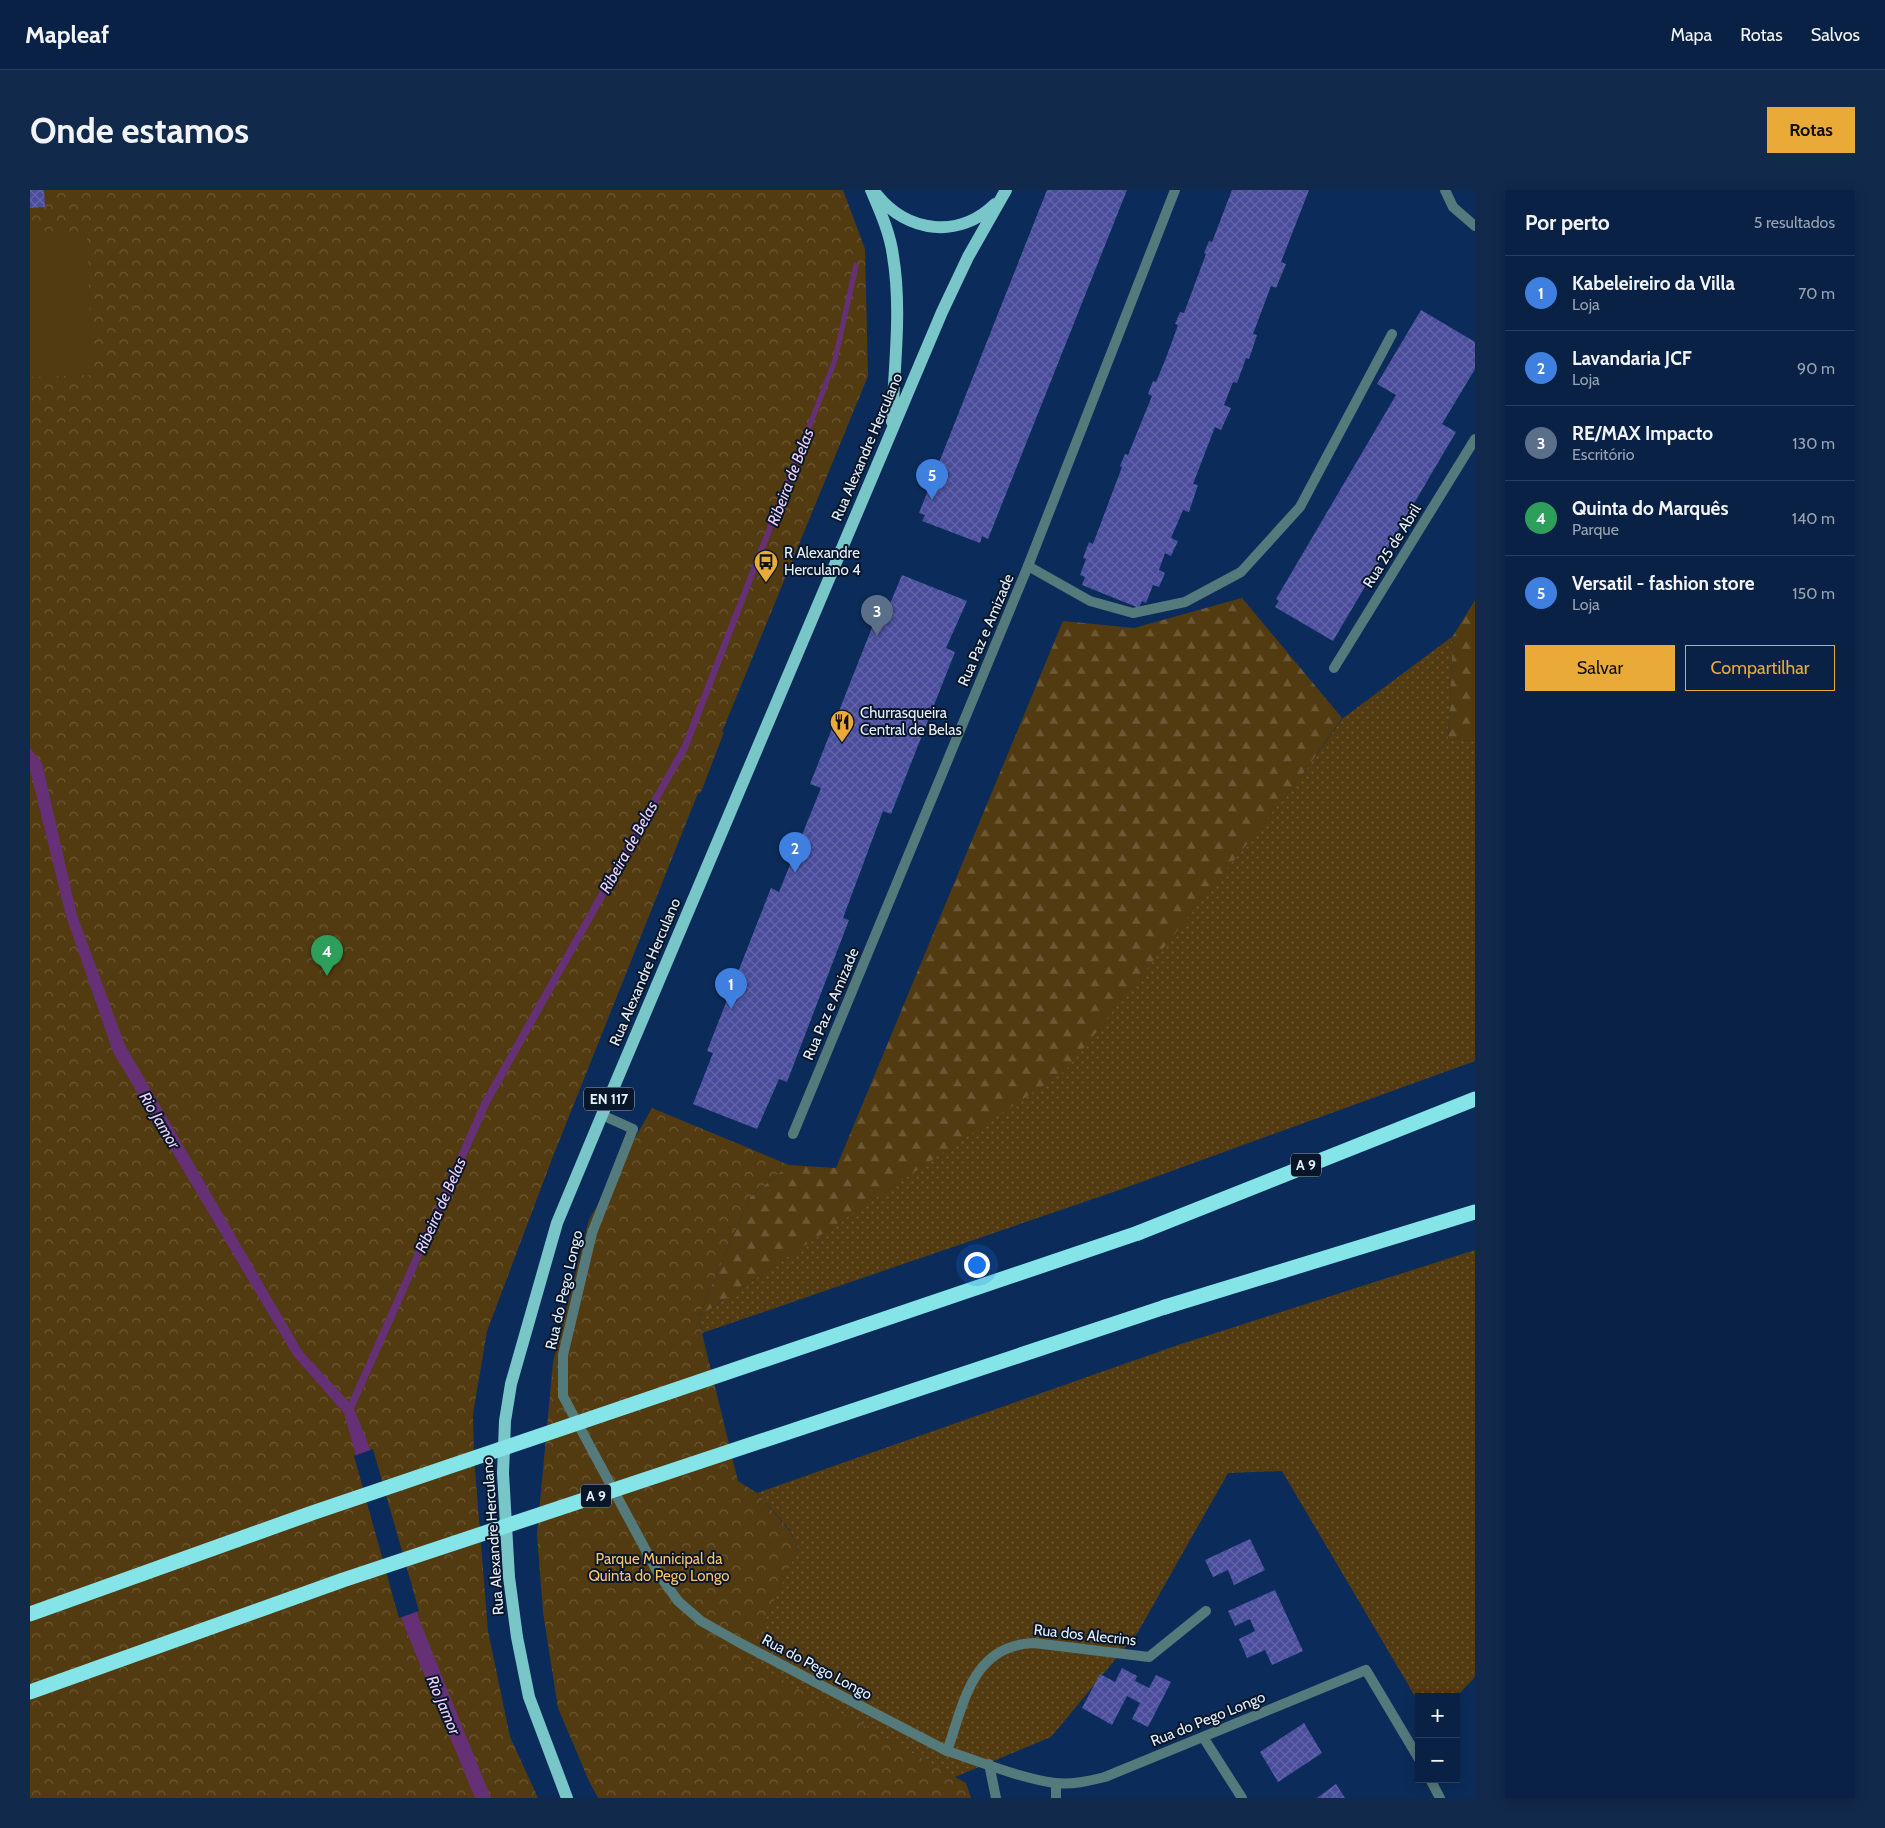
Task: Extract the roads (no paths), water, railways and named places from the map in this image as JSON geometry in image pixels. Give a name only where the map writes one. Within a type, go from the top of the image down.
[{"type":"highway","name":"A 9","points":[[30,1614],[312,1513],[1138,1233],[1475,1098]]},
{"type":"highway","name":"A 9","points":[[30,1692],[343,1580],[1164,1307],[1475,1212]]},
{"type":"main road","name":"Rua Alexandre Herculano","points":[[872,190],[887,208],[910,222],[935,228],[961,224],[985,214],[1005,192]]},
{"type":"main road","points":[[872,190],[888,233],[893,256],[897,300],[891,432]]},
{"type":"main road","name":"Rua Alexandre Herculano","points":[[567,1798],[529,1697],[517,1637],[509,1577],[504,1482],[505,1421],[513,1374],[557,1224],[942,312],[968,257],[1005,192]]},
{"type":"street","name":"Rua Paz e Amizade","points":[[793,1134],[1028,566],[1175,190]]},
{"type":"street","points":[[1445,190],[1452,207],[1475,226]]},
{"type":"street","points":[[1028,566],[1090,601],[1133,613],[1185,602],[1241,572],[1300,507],[1392,334]]},
{"type":"street","name":"Rua 25 de Abril","points":[[1334,668],[1475,439]]},
{"type":"street","name":"Rua do Pego Longo","points":[[602,1116],[633,1129],[592,1233],[563,1355],[563,1396],[658,1573],[678,1601],[701,1621],[782,1666],[947,1751],[1025,1776],[1056,1783],[1081,1783],[1105,1777],[1366,1670],[1415,1752]]},
{"type":"street","name":"Rua dos Alecrins","points":[[947,1751],[973,1678],[987,1662],[1004,1648],[1034,1643],[1149,1657],[1206,1611]]},
{"type":"street","points":[[1203,1737],[1242,1798]]},
{"type":"street","points":[[989,1764],[996,1798]]},
{"type":"street","points":[[1056,1783],[1056,1798]]},
{"type":"street","points":[[1432,1783],[1440,1798]]},
{"type":"water","points":[[854,262],[859,265],[837,362],[688,749],[490,1103],[354,1409],[368,1443],[419,1619],[491,1798],[475,1798],[403,1623],[344,1413],[293,1355],[113,1052],[66,916],[30,770],[30,748],[42,763],[77,915],[125,1045],[302,1351],[349,1402],[482,1101],[682,745],[832,361]]},
{"type":"place","name":"Versatil - fashion store","points":[[932,500]]},
{"type":"place","name":"R Alexandre Herculano 4","points":[[766,583]]},
{"type":"place","name":"RE/MAX Impacto","points":[[877,636]]},
{"type":"place","name":"Churrasqueira Central de Belas","points":[[842,743]]},
{"type":"place","name":"Lavandaria JCF","points":[[795,873]]},
{"type":"place","name":"Quinta do Marquês","points":[[327,976]]},
{"type":"place","name":"Kabeleireiro da Villa","points":[[731,1009]]},
{"type":"water label","name":"Ribeira de Belas","points":[[790,477]]},
{"type":"water label","name":"Ribeira de Belas","points":[[628,847]]},
{"type":"water label","name":"Rio Jamor","points":[[160,1120]]},
{"type":"water label","name":"Ribeira de Belas","points":[[440,1205]]},
{"type":"water label","name":"Rio Jamor","points":[[444,1705]]},
{"type":"park label","name":"Parque Municipal da Quinta do Pego Longo","points":[[659,1568]]}]
